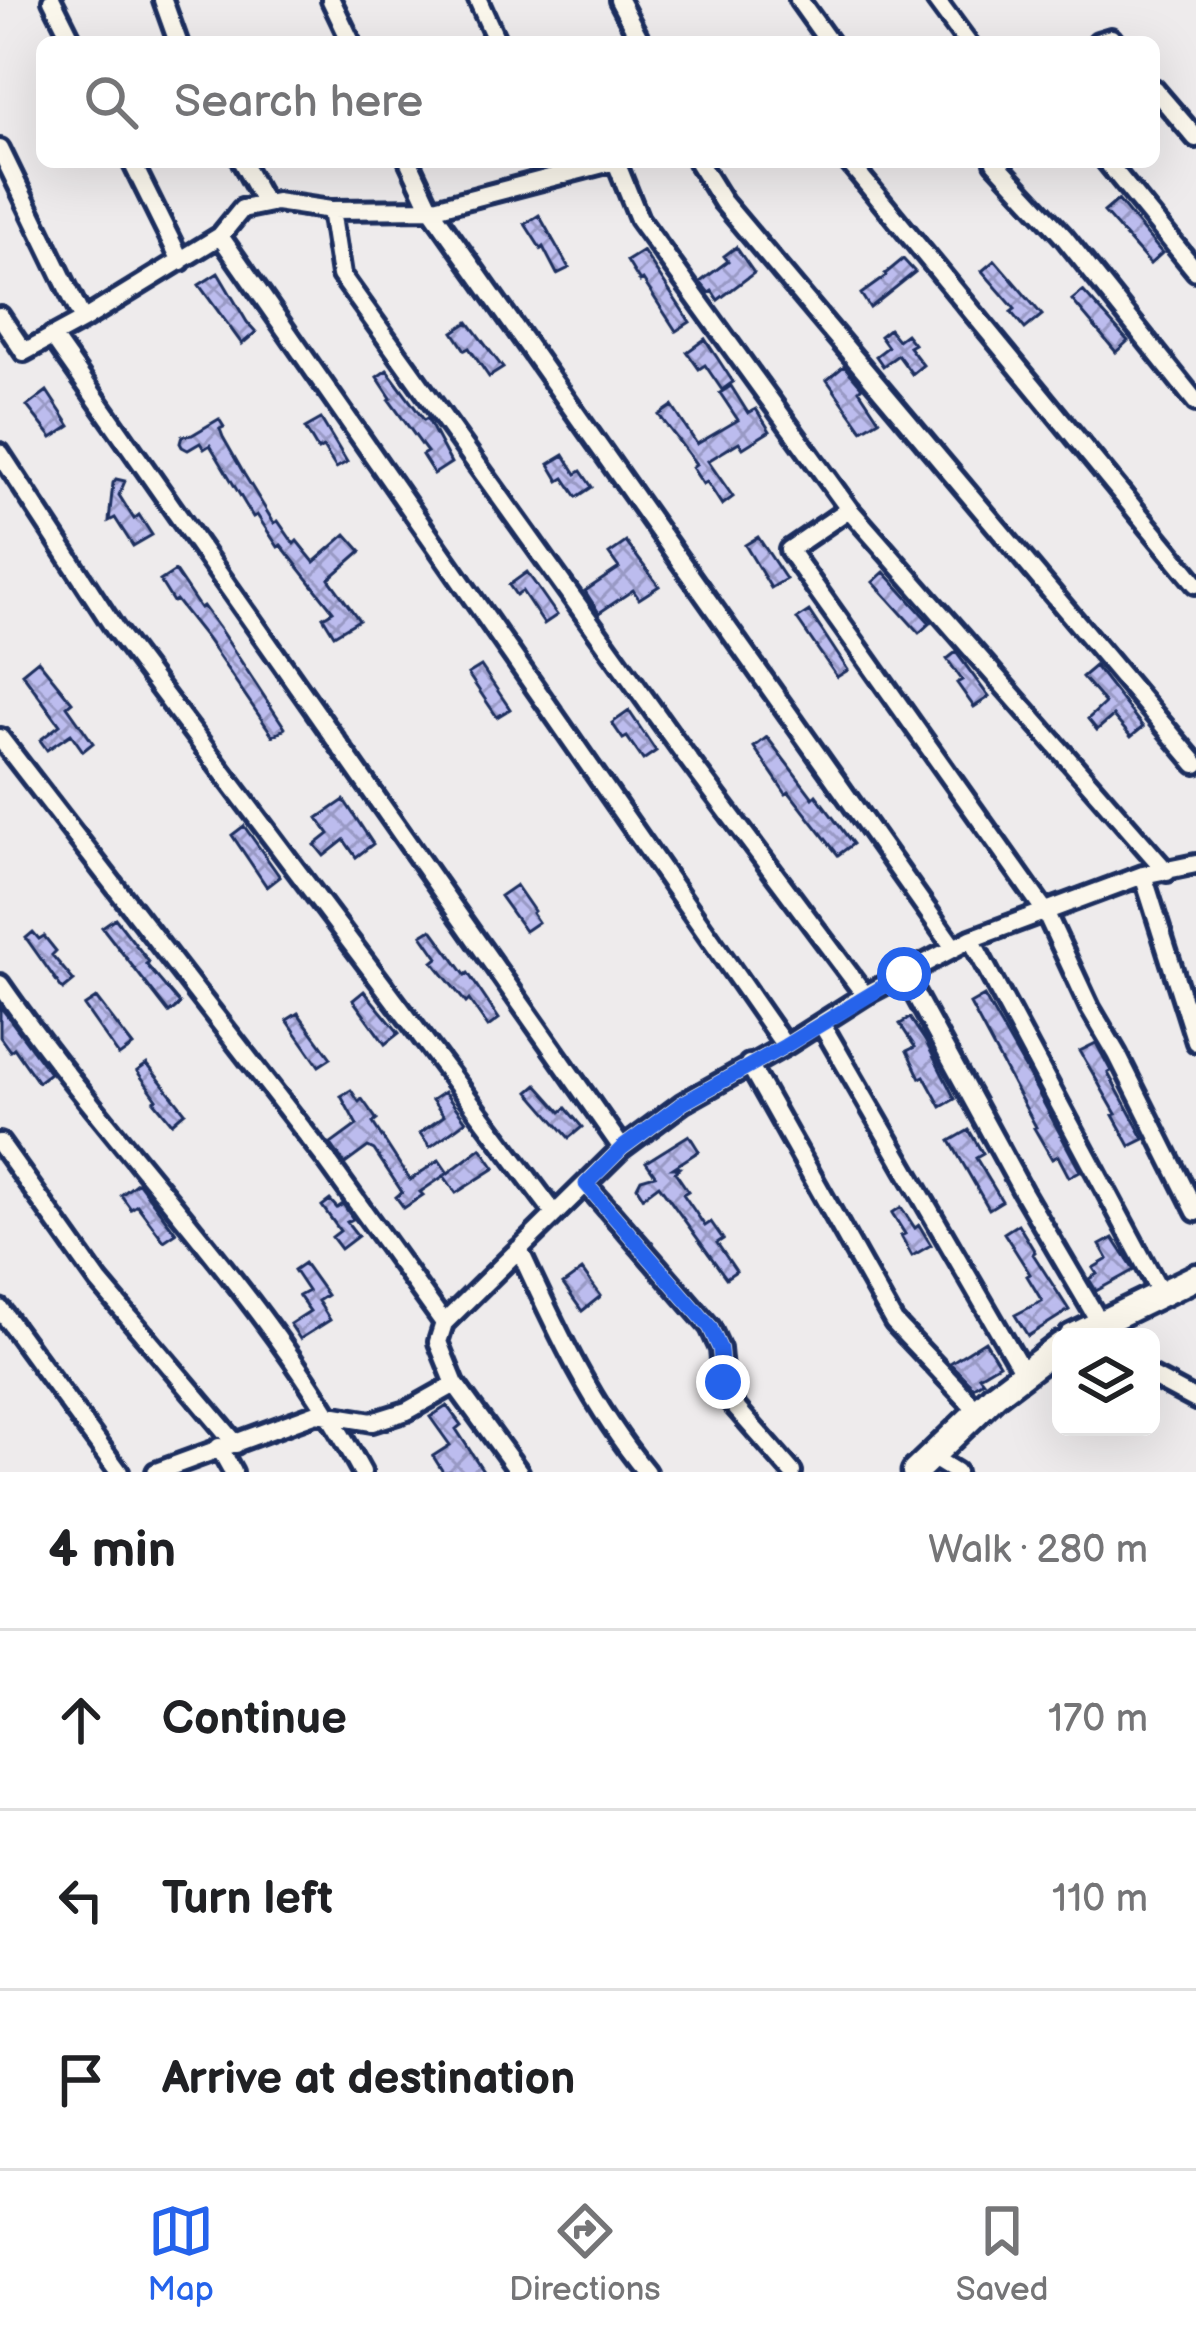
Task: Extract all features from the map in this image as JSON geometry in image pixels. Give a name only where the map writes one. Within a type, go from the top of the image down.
[{"type":"street","points":[[52,0],[70,36]]},
{"type":"street","points":[[163,0],[176,36]]},
{"type":"street","points":[[331,0],[348,36]]},
{"type":"street","points":[[478,0],[494,36]]},
{"type":"street","points":[[619,0],[638,36]]},
{"type":"street","points":[[799,0],[825,36]]},
{"type":"street","points":[[936,0],[963,36]]},
{"type":"street","points":[[1160,96],[1196,138]]},
{"type":"street","points":[[0,148],[83,320]]},
{"type":"street","points":[[135,168],[181,261]]},
{"type":"street","points":[[245,168],[266,204]]},
{"type":"street","points":[[412,168],[431,209],[954,948]]},
{"type":"street","points":[[617,168],[639,219],[850,508],[1167,872]]},
{"type":"street","points":[[702,168],[723,202],[1196,764]]},
{"type":"street","points":[[854,168],[1196,584]]},
{"type":"street","points":[[1001,168],[1064,237],[1196,402]]},
{"type":"street","points":[[1112,168],[1196,271]]},
{"type":"street","points":[[0,316],[24,352],[220,236],[242,209],[276,202],[331,210],[431,209],[553,169]]},
{"type":"street","points":[[331,210],[341,275],[686,756],[866,995]]},
{"type":"street","points":[[220,236],[785,1046]]},
{"type":"street","points":[[52,336],[622,1148]]},
{"type":"street","points":[[0,453],[116,628],[555,1214]]},
{"type":"street","points":[[850,508],[788,550],[1045,911],[1196,1212]]},
{"type":"street","points":[[0,738],[325,1158],[444,1323]]},
{"type":"street","points":[[518,1472],[454,1384],[438,1342],[444,1323],[622,1148],[683,1103],[748,1064],[971,939],[1143,874],[1196,864]]},
{"type":"street","points":[[1143,874],[1196,1042]]},
{"type":"street","points":[[971,939],[1161,1294]]},
{"type":"street","points":[[904,974],[1023,1192],[1074,1328]]},
{"type":"street","points":[[0,984],[262,1320],[332,1415],[362,1472]]},
{"type":"street","points":[[820,1023],[1023,1372]]},
{"type":"street","points":[[748,1064],[894,1322],[978,1411]]},
{"type":"street","points":[[0,1143],[99,1282],[228,1445],[233,1472]]},
{"type":"street","points":[[586,1184],[710,1327],[720,1349],[730,1401],[792,1472]]},
{"type":"street","points":[[519,1249],[572,1363],[619,1439],[646,1472]]},
{"type":"street","points":[[1091,1328],[1196,1276]]},
{"type":"street","points":[[0,1309],[119,1472]]},
{"type":"street","points":[[922,1464],[1023,1372],[1052,1352]]},
{"type":"street","points":[[1160,1381],[1196,1400]]},
{"type":"street","points":[[156,1472],[317,1413],[372,1422],[407,1411],[454,1384]]},
{"type":"street","points":[[922,1464],[956,1472]]},
{"type":"building","points":[[1118,200],[1162,253],[1150,264],[1104,212]]},
{"type":"building","points":[[539,215],[569,268],[557,274],[525,224]]},
{"type":"building","points":[[736,247],[754,273],[718,300],[700,282],[728,261],[724,256]]},
{"type":"building","points":[[643,251],[690,322],[676,331],[627,261]]},
{"type":"building","points":[[903,259],[915,272],[870,308],[861,294]]},
{"type":"building","points":[[995,260],[1042,315],[1025,329],[1011,312],[1015,309],[982,271]]},
{"type":"building","points":[[218,273],[256,332],[242,344],[199,285]]},
{"type":"building","points":[[1083,291],[1128,341],[1116,352],[1072,300]]},
{"type":"building","points":[[468,322],[503,368],[489,377],[453,332]]},
{"type":"building","points":[[889,329],[898,340],[906,334],[914,344],[909,347],[923,365],[912,374],[898,355],[883,366],[876,356],[888,347],[880,336]]},
{"type":"building","points":[[705,339],[733,382],[722,390],[705,365],[699,369],[687,352]]},
{"type":"building","points":[[844,366],[862,387],[859,390],[879,420],[862,430],[827,380]]},
{"type":"building","points":[[387,370],[427,418],[451,463],[434,474],[422,455],[427,452],[377,377]]},
{"type":"building","points":[[731,386],[748,413],[756,409],[770,431],[743,448],[739,442],[708,461],[733,497],[722,505],[659,415],[672,406],[697,444],[738,420],[720,393]]},
{"type":"building","points":[[47,391],[70,426],[52,438],[27,406]]},
{"type":"building","points":[[219,419],[223,437],[244,474],[274,523],[278,521],[294,544],[297,541],[314,562],[346,534],[361,551],[329,579],[359,620],[334,635],[323,617],[333,611],[257,515],[253,517],[210,445],[182,447],[182,436]]},
{"type":"building","points":[[321,419],[347,462],[336,468],[305,428]]},
{"type":"building","points":[[564,455],[592,487],[577,497],[549,464]]},
{"type":"building","points":[[116,479],[125,481],[119,495],[134,519],[139,515],[152,535],[133,546],[115,518],[109,521]]},
{"type":"building","points":[[758,537],[786,579],[771,588],[745,545]]},
{"type":"building","points":[[626,542],[659,586],[639,599],[633,590],[599,613],[585,591],[619,568],[609,554]]},
{"type":"building","points":[[175,571],[285,728],[273,736],[160,581]]},
{"type":"building","points":[[527,572],[557,615],[544,624],[522,591],[516,595],[509,585]]},
{"type":"building","points":[[884,572],[930,623],[919,633],[873,582]]},
{"type":"building","points":[[809,611],[848,670],[837,677],[797,619]]},
{"type":"building","points":[[956,652],[989,697],[974,707],[947,659]]},
{"type":"building","points":[[38,660],[72,702],[67,706],[93,743],[83,751],[71,734],[47,750],[40,740],[60,725],[22,673]]},
{"type":"building","points":[[481,666],[510,709],[497,717],[468,674]]},
{"type":"building","points":[[1095,666],[1143,727],[1131,737],[1113,716],[1097,730],[1088,719],[1105,703],[1082,677]]},
{"type":"building","points":[[629,711],[656,751],[643,760],[612,723]]},
{"type":"building","points":[[767,737],[853,844],[838,855],[754,747]]},
{"type":"building","points":[[344,800],[373,844],[356,857],[344,840],[324,856],[315,845],[329,834],[318,818]]},
{"type":"building","points":[[244,826],[280,877],[267,887],[232,835]]},
{"type":"building","points":[[516,885],[538,922],[525,931],[500,896]]},
{"type":"building","points":[[115,918],[180,1004],[169,1013],[102,927]]},
{"type":"building","points":[[430,930],[468,973],[499,1019],[488,1027],[433,962],[438,958],[422,935]]},
{"type":"building","points":[[33,932],[39,939],[44,936],[56,951],[52,955],[74,981],[63,990],[26,938]]},
{"type":"building","points":[[364,991],[399,1033],[385,1044],[353,1000]]},
{"type":"building","points":[[984,996],[1080,1171],[1069,1177],[1034,1128],[970,1004]]},
{"type":"building","points":[[96,998],[133,1046],[119,1056],[84,1006]]},
{"type":"building","points":[[0,1006],[50,1073],[38,1082],[0,1037]]},
{"type":"building","points":[[298,1013],[331,1058],[319,1066],[287,1020]]},
{"type":"building","points":[[910,1018],[955,1099],[941,1107],[907,1051],[915,1047],[900,1024]]},
{"type":"building","points":[[1096,1043],[1144,1139],[1130,1146],[1080,1051]]},
{"type":"building","points":[[147,1064],[185,1112],[172,1123],[137,1071]]},
{"type":"building","points":[[537,1085],[582,1127],[569,1138],[529,1092]]},
{"type":"building","points":[[351,1090],[377,1120],[373,1123],[410,1180],[439,1160],[448,1173],[404,1208],[396,1197],[402,1192],[374,1150],[368,1147],[345,1164],[331,1144],[357,1125],[341,1096]]},
{"type":"building","points":[[444,1092],[466,1121],[430,1147],[420,1133],[444,1116],[432,1100]]},
{"type":"building","points":[[969,1130],[983,1154],[976,1158],[1002,1201],[989,1209],[950,1141]]},
{"type":"building","points":[[689,1135],[699,1151],[673,1168],[679,1168],[675,1172],[688,1191],[683,1194],[705,1226],[711,1222],[723,1239],[717,1243],[736,1271],[726,1278],[659,1185],[643,1197],[637,1187],[641,1179],[655,1175],[646,1162]]},
{"type":"building","points":[[481,1148],[495,1168],[456,1193],[444,1176]]},
{"type":"building","points":[[138,1182],[176,1233],[164,1241],[137,1205],[131,1209],[121,1195]]},
{"type":"building","points":[[330,1200],[337,1208],[343,1204],[353,1219],[347,1222],[358,1236],[341,1249],[332,1237],[340,1231],[322,1206]]},
{"type":"building","points":[[901,1207],[931,1245],[912,1256],[892,1213]]},
{"type":"building","points":[[1018,1224],[1069,1310],[1028,1336],[1015,1315],[1042,1301],[1004,1233]]},
{"type":"building","points":[[1113,1238],[1134,1270],[1096,1291],[1089,1279],[1097,1274],[1093,1268],[1108,1259],[1100,1245]]},
{"type":"building","points":[[304,1263],[327,1295],[318,1301],[330,1320],[300,1339],[290,1324],[310,1311],[299,1296],[308,1291],[294,1270]]},
{"type":"building","points":[[582,1270],[601,1296],[582,1311],[563,1284]]},
{"type":"building","points":[[985,1341],[999,1364],[979,1376],[983,1381],[973,1387],[950,1363]]},
{"type":"building","points":[[447,1406],[484,1472],[443,1472],[433,1456],[450,1445],[430,1417]]},
{"type":"route","points":[[723,1382],[720,1349],[710,1327],[586,1184],[622,1148],[683,1103],[904,974]]}]
